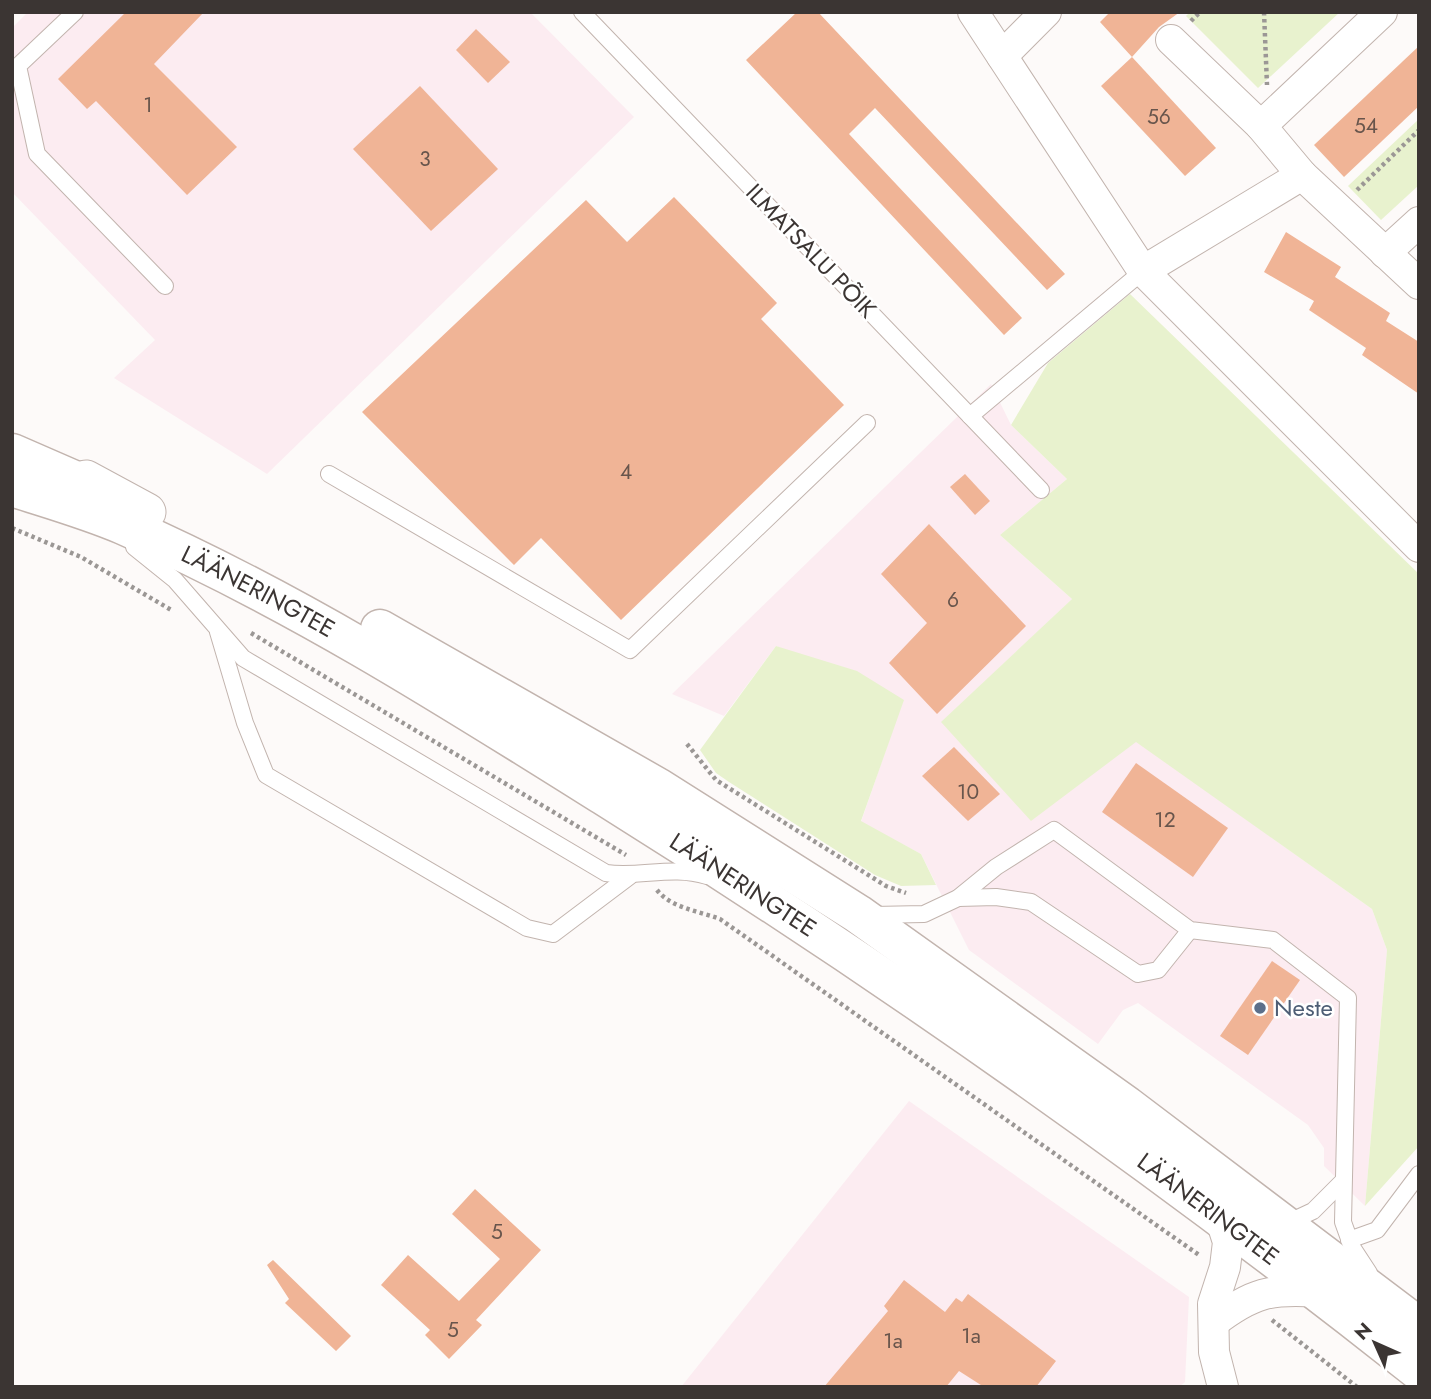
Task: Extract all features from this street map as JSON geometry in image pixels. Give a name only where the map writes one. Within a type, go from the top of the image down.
[{"type":"highway","name":"LÄÄNERINGTEE","points":[[12,453],[262,566],[444,663],[659,789],[858,914],[1286,1224],[1419,1327]]},
{"type":"highway","name":"LÄÄNERINGTEE","points":[[12,486],[120,524],[246,583],[382,658],[749,890],[936,1012],[1220,1217],[1419,1371]]},
{"type":"street","points":[[974,12],[1143,271],[1419,547]]},
{"type":"street","points":[[1002,56],[1046,12]]},
{"type":"street","points":[[1265,122],[1382,12]]},
{"type":"street","points":[[1171,40],[1265,122],[1302,175],[1419,284]]},
{"type":"street","points":[[1143,271],[1302,175]]},
{"type":"street","points":[[1385,253],[1419,222]]},
{"type":"street","points":[[12,439],[147,512]]},
{"type":"street","points":[[1220,1217],[1227,1242],[1224,1276],[1213,1304],[1214,1352],[1223,1387]]},
{"type":"street","points":[[1214,1322],[1249,1297],[1281,1289],[1319,1292]]},
{"type":"lane","points":[[75,12],[18,66],[37,154],[165,286]]},
{"type":"lane","name":"ILMATSALU PÕIK","points":[[582,12],[1041,490]]},
{"type":"lane","points":[[970,416],[1143,271]]},
{"type":"lane","points":[[329,474],[630,650],[867,423]]},
{"type":"lane","points":[[49,499],[140,550],[175,580],[243,658],[606,873],[635,874],[676,870],[700,874],[749,890]]},
{"type":"lane","points":[[213,624],[245,723],[266,775],[527,928],[553,934],[635,874]]},
{"type":"lane","points":[[858,914],[895,917],[924,914],[958,898],[996,867],[1054,830],[1190,930],[1273,940],[1348,998],[1343,1222],[1349,1240],[1365,1269],[1419,1321]]},
{"type":"lane","points":[[958,898],[996,897],[1031,902],[1138,974],[1158,970],[1190,930]]},
{"type":"lane","points":[[1349,1240],[1377,1230],[1419,1174]]},
{"type":"lane","points":[[1220,1217],[1254,1223],[1286,1224],[1313,1212],[1343,1181]]},
{"type":"path","points":[[1264,12],[1265,122]]},
{"type":"path","points":[[1338,208],[1419,130]]},
{"type":"path","points":[[12,528],[80,557],[187,618],[213,624],[233,623],[623,851],[635,874],[672,904],[690,906],[720,919],[1179,1238],[1224,1276]]},
{"type":"path","points":[[687,744],[716,780],[886,886],[906,893],[917,892]]},
{"type":"path","points":[[1249,1297],[1275,1324],[1357,1387]]},
{"type":"shaded area","points":[[28,12],[530,12],[634,117],[267,474],[114,378],[155,340],[12,192],[12,28]]},
{"type":"shaded area","points":[[991,384],[1011,425],[1067,479],[1000,535],[1072,599],[942,722],[1031,820],[1136,741],[1372,909],[1387,950],[1365,1206],[1324,1166],[1324,1148],[1308,1125],[1138,1003],[1123,1010],[1098,1044],[969,950],[921,854],[861,822],[903,700],[776,646],[724,716],[672,694]]},
{"type":"shaded area","points":[[909,1101],[1189,1297],[1185,1382],[1179,1387],[681,1387]]},
{"type":"green space","points":[[1190,12],[1340,12],[1258,88],[1186,16]]},
{"type":"green space","points":[[1419,119],[1419,185],[1381,220],[1348,186]]},
{"type":"green space","points":[[1130,294],[1419,574],[1419,1146],[1365,1206],[1387,950],[1372,909],[1136,742],[1031,821],[941,722],[1072,599],[1000,535],[1067,479],[1011,425],[1048,363]]},
{"type":"green space","points":[[776,646],[857,671],[904,700],[861,821],[921,854],[936,885],[901,886],[875,875],[716,773],[700,750]]},
{"type":"building","points":[[126,12],[204,12],[154,64],[237,147],[187,195],[96,101],[87,109],[58,79]]},
{"type":"building","points":[[797,12],[818,12],[1065,274],[1047,290],[875,108],[849,134],[1022,318],[1004,335],[746,60]]},
{"type":"building","points":[[1110,12],[1180,12],[1159,27],[1132,57],[1100,22]]},
{"type":"building","points":[[476,29],[510,62],[488,83],[456,50]]},
{"type":"building","points":[[1419,46],[1419,106],[1344,177],[1314,145]]},
{"type":"building","points":[[1132,57],[1216,148],[1185,176],[1101,86]]},
{"type":"building","points":[[420,86],[498,169],[431,231],[353,149]]},
{"type":"building","points":[[674,197],[777,303],[761,319],[844,405],[621,620],[541,538],[514,565],[362,412],[586,200],[627,242]]},
{"type":"building","points":[[1286,232],[1341,267],[1335,277],[1390,313],[1386,321],[1419,342],[1419,394],[1362,355],[1366,348],[1309,310],[1314,301],[1264,272]]},
{"type":"building","points":[[965,474],[990,501],[975,515],[950,487]]},
{"type":"building","points":[[929,524],[1026,626],[937,714],[889,663],[927,623],[881,574]]},
{"type":"building","points":[[954,747],[1000,794],[968,821],[922,776]]},
{"type":"building","points":[[1136,763],[1228,828],[1193,877],[1102,812]]},
{"type":"building","name":"Neste","points":[[1272,961],[1300,980],[1248,1055],[1220,1036]]},
{"type":"building","points":[[475,1189],[541,1250],[476,1320],[482,1325],[449,1359],[425,1335],[430,1330],[381,1285],[408,1255],[459,1301],[500,1259],[452,1214]]},
{"type":"building","points":[[273,1260],[351,1336],[336,1351],[285,1303],[289,1299],[267,1265]]},
{"type":"building","points":[[904,1280],[945,1312],[956,1298],[962,1302],[968,1294],[1056,1361],[1036,1387],[984,1387],[959,1371],[946,1387],[824,1387],[888,1311],[884,1306]]},
{"type":"place","name":"Neste","points":[[1260,1008]]}]
